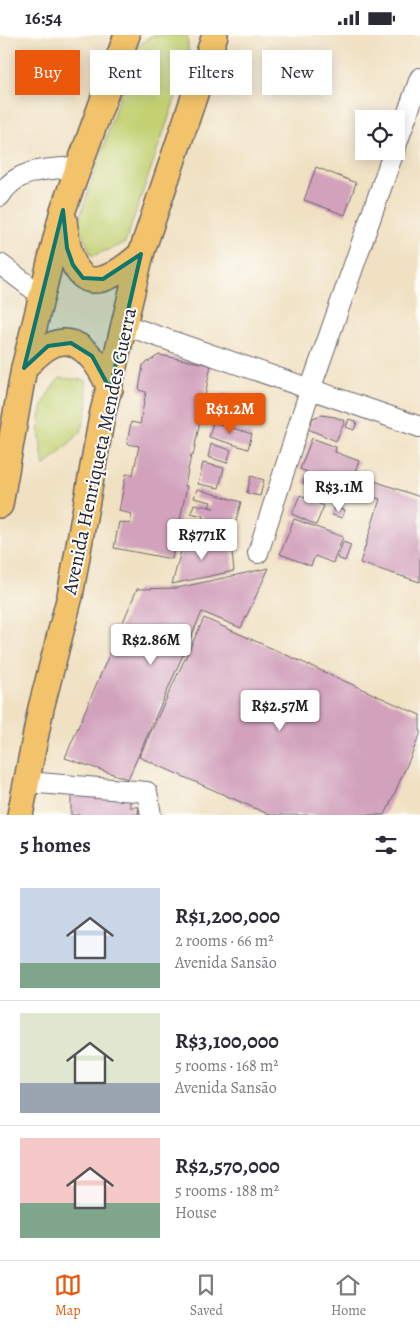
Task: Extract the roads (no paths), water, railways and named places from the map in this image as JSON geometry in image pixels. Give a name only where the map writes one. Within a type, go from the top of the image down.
[{"type":"main road","points":[[0,505],[24,368],[63,210],[127,35]]},
{"type":"main road","name":"Avenida Henriqueta Mendes Guerra","points":[[20,815],[41,709],[70,596],[102,416],[141,254],[215,35]]},
{"type":"main road","points":[[63,210],[67,248],[73,265],[83,279],[96,281],[103,279],[141,254]]},
{"type":"main road","points":[[24,368],[48,346],[58,343],[71,343],[92,356],[102,370],[110,389]]},
{"type":"street","points":[[405,121],[420,79]]},
{"type":"street","points":[[258,553],[310,390],[391,160]]},
{"type":"street","points":[[0,197],[6,185],[19,177],[43,169],[79,167]]},
{"type":"street","points":[[0,264],[41,295]]},
{"type":"street","points":[[125,325],[420,427]]},
{"type":"street","points":[[27,782],[147,792],[151,815]]}]
